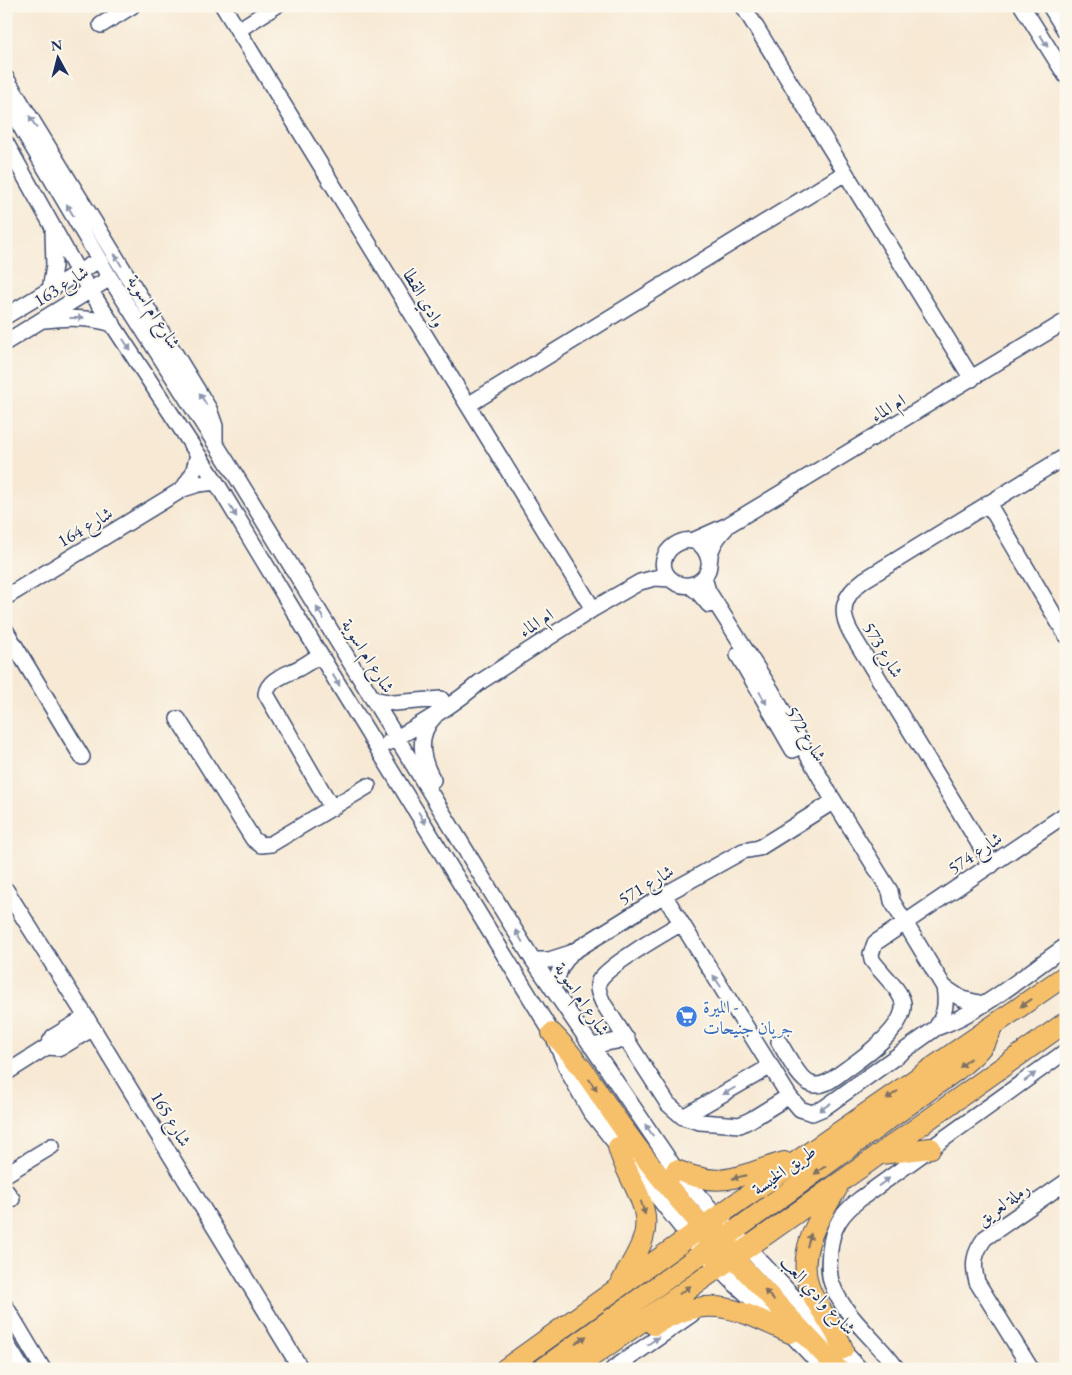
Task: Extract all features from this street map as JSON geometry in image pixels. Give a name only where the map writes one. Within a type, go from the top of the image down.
[{"type":"main road","name":"طريق الخيسة","points":[[579,1365],[718,1242],[802,1157],[1066,975]]},
{"type":"main road","name":"طريق الخيسة","points":[[506,1369],[620,1285],[718,1242],[842,1181],[1066,1022]]},
{"type":"main road","points":[[542,1369],[957,1070],[985,1044],[994,1024]]},
{"type":"main road","points":[[552,1032],[575,1058],[652,1168],[718,1242],[838,1369]]},
{"type":"main road","points":[[618,1147],[623,1164],[646,1215],[643,1239],[620,1285]]},
{"type":"main road","points":[[879,1154],[931,1148]]},
{"type":"main road","points":[[676,1170],[698,1178],[732,1179],[802,1157]]},
{"type":"main road","points":[[842,1181],[811,1233],[805,1266],[807,1280],[813,1296],[839,1338],[843,1349]]},
{"type":"main road","points":[[579,1365],[612,1351],[670,1315],[688,1308],[707,1306],[727,1308],[742,1312],[790,1332]]},
{"type":"street","points":[[101,25],[132,6]]},
{"type":"street","name":"وادي القطا","points":[[224,6],[592,609]]},
{"type":"street","points":[[238,30],[276,6]]},
{"type":"street","points":[[743,6],[972,379]]},
{"type":"street","points":[[1022,6],[1066,76]]},
{"type":"street","points":[[1050,6],[1066,32]]},
{"type":"street","points":[[6,78],[209,409],[215,426],[215,445]]},
{"type":"street","name":"شارع ام اسوية","points":[[6,102],[110,278],[447,818],[533,960],[676,1170],[718,1242]]},
{"type":"street","points":[[6,142],[78,272],[216,482],[318,652],[552,1032],[560,1053],[590,1111],[618,1147],[718,1242],[736,1285],[790,1332],[824,1369]]},
{"type":"street","points":[[468,405],[845,173]]},
{"type":"street","points":[[50,290],[54,253],[53,227]]},
{"type":"street","name":"شارع 163","points":[[9,312],[99,260]]},
{"type":"street","name":"شارع 163","points":[[6,342],[110,278]]},
{"type":"street","points":[[41,321],[84,318],[102,320],[113,324]]},
{"type":"street","name":"ام الماء","points":[[692,541],[728,526],[1066,321]]},
{"type":"street","points":[[183,489],[193,473],[198,455]]},
{"type":"street","name":"شارع 573","points":[[992,865],[851,633],[846,624],[844,604],[848,595],[855,587],[1066,456]]},
{"type":"street","name":"شارع 164","points":[[6,597],[183,489],[199,484],[216,482]]},
{"type":"street","points":[[988,503],[1066,636]]},
{"type":"street","name":"ام الماء","points":[[709,560],[716,541],[728,526]]},
{"type":"street","points":[[692,541],[704,548],[709,560],[707,573],[697,583],[689,585],[679,584],[666,573],[665,557],[673,545],[679,542],[692,541]]},
{"type":"street","name":"ام الماء","points":[[640,582],[665,557]]},
{"type":"street","name":"ام الماء","points":[[376,744],[440,706],[461,688],[480,682],[592,609],[640,582],[656,578],[671,579]]},
{"type":"street","name":"شارع 572","points":[[704,578],[706,589],[771,690],[828,799]]},
{"type":"street","name":"شارع 572","points":[[689,585],[710,606],[828,799],[881,892],[892,901],[944,987],[962,999],[983,1004]]},
{"type":"street","points":[[6,631],[82,757]]},
{"type":"street","points":[[318,652],[297,669],[270,685],[267,689],[267,697],[332,808]]},
{"type":"street","points":[[373,699],[394,703],[440,706],[427,726],[422,743],[422,751],[426,768],[441,796],[447,818]]},
{"type":"street","points":[[178,719],[253,839],[258,844],[265,846],[271,844],[368,786]]},
{"type":"street","name":"شارع 571","points":[[533,960],[549,960],[571,953],[664,895],[743,852],[752,842],[828,799]]},
{"type":"street","name":"شارع 574","points":[[779,1042],[804,1081],[813,1085],[828,1082],[878,1046],[901,1016],[903,1006],[900,995],[872,960],[872,948],[875,943],[1066,814]]},
{"type":"street","name":"شارع 165","points":[[6,890],[90,1022],[300,1369]]},
{"type":"street","points":[[664,895],[680,924],[772,1066],[789,1096],[800,1109],[812,1113],[819,1111],[936,1028],[955,1021],[983,1004],[1066,946]]},
{"type":"street","points":[[680,924],[610,969],[599,982],[598,991],[603,1003],[668,1104],[684,1117],[700,1122],[740,1125],[789,1096]]},
{"type":"street","name":"شارع 571","points":[[553,988],[561,967],[571,953]]},
{"type":"street","points":[[936,1028],[946,1004],[944,987]]},
{"type":"street","points":[[6,1073],[48,1048],[54,1036],[90,1022]]},
{"type":"street","points":[[591,1046],[627,1039]]},
{"type":"street","points":[[897,1369],[841,1303],[831,1282],[829,1261],[831,1243],[836,1226],[847,1208],[1066,1051]]},
{"type":"street","points":[[684,1117],[772,1066]]},
{"type":"street","points":[[6,1174],[52,1146]]},
{"type":"street","name":"رملة لعريق","points":[[1031,1369],[976,1282],[974,1259],[984,1238],[1066,1182]]},
{"type":"street","name":"شارع وادي العب","points":[[718,1242],[843,1349],[860,1369]]},
{"type":"street","points":[[613,1369],[680,1322],[707,1306]]},
{"type":"street","points":[[6,1307],[43,1369]]},
{"type":"street","points":[[6,1343],[22,1369]]},
{"type":"place","name":"الميرة - جريان جنيحات","points":[[687,1017]]}]
